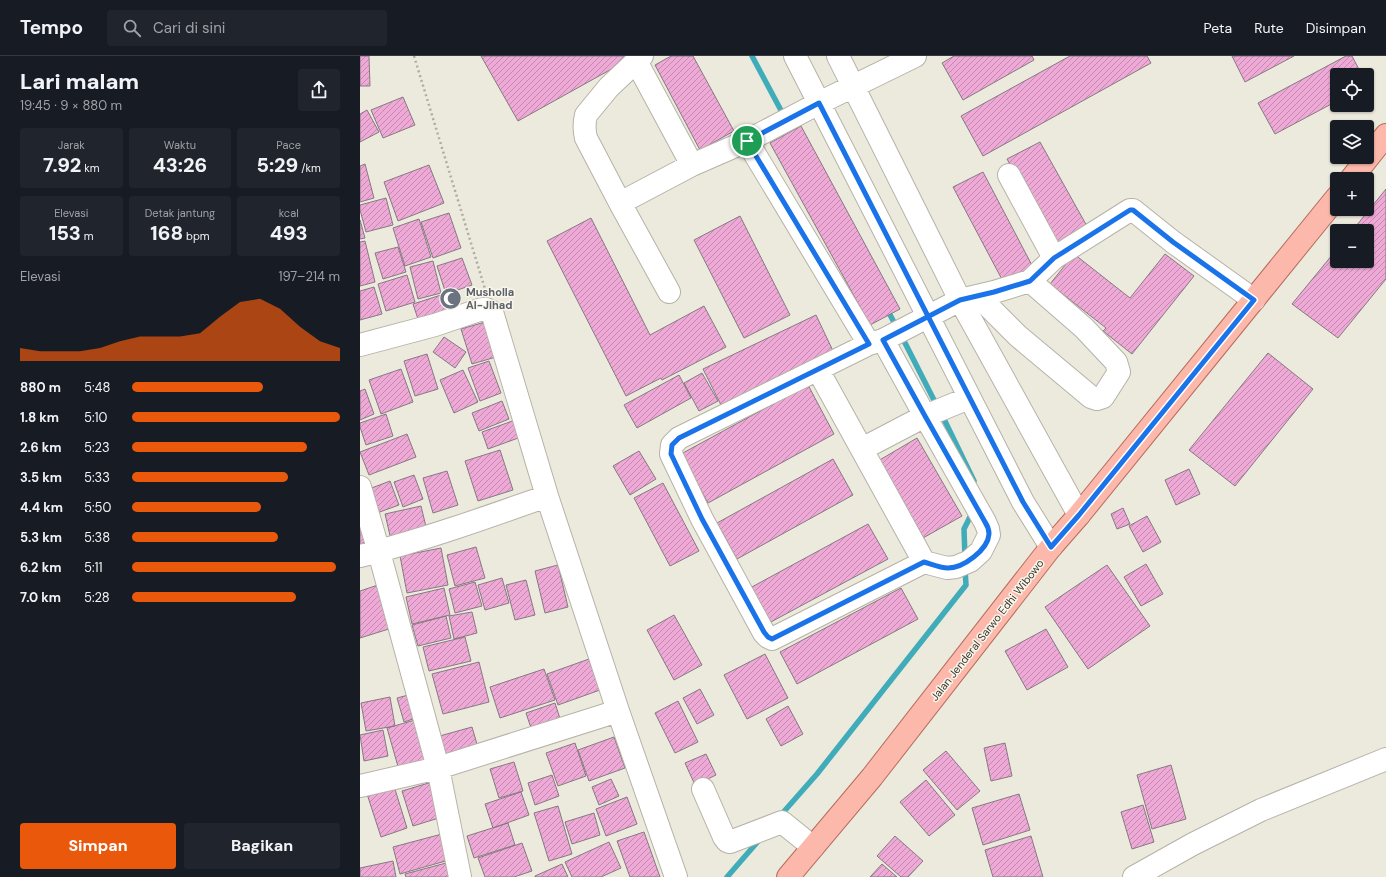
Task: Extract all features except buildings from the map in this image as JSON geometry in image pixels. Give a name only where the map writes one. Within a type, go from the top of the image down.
[{"type":"main road","points":[[1357,172],[1386,135]]},
{"type":"main road","name":"Jalan Jenderal Sarwo Edhi Wibowo","points":[[788,877],[872,777],[1051,547],[1079,515],[1330,206]]},
{"type":"street","points":[[795,56],[1023,502],[1051,547]]},
{"type":"street","points":[[838,56],[969,298],[1079,515]]},
{"type":"street","points":[[620,204],[692,165],[747,141],[819,103],[915,56]]},
{"type":"street","points":[[669,292],[620,204],[586,138],[584,131],[586,114],[609,87],[639,59],[692,165]]},
{"type":"street","points":[[747,141],[876,342],[925,416],[985,522],[989,535],[980,551],[970,560],[956,567],[947,568],[924,562],[772,639],[764,632],[702,519],[671,454],[672,445],[679,438],[818,370],[876,342],[928,317],[969,298],[1030,281],[1054,258],[1127,210],[1133,210],[1173,242],[1254,300]]},
{"type":"street","points":[[1009,175],[1054,258]]},
{"type":"street","points":[[969,298],[1018,336],[1090,397],[1096,399],[1103,397],[1119,372],[1116,362],[1084,328],[1030,281]]},
{"type":"street","points":[[360,345],[482,309],[492,312],[547,496],[618,711],[676,877]]},
{"type":"street","points":[[818,370],[924,562]]},
{"type":"street","points":[[862,449],[925,416],[969,398]]},
{"type":"street","points":[[360,487],[370,554],[438,768],[460,877]]},
{"type":"street","points":[[370,554],[547,496]]},
{"type":"street","points":[[360,786],[438,768],[618,711]]},
{"type":"street","points":[[1134,877],[1193,844],[1261,810],[1386,759]]},
{"type":"street","points":[[702,789],[727,841],[730,842],[782,822],[813,847]]},
{"type":"path","points":[[414,56],[492,312]]},
{"type":"waterway","points":[[752,56],[784,116]]},
{"type":"waterway","points":[[887,309],[897,328]]},
{"type":"waterway","points":[[901,335],[937,406]]},
{"type":"waterway","points":[[941,413],[974,481]]},
{"type":"waterway","points":[[965,558],[964,529],[973,511]]},
{"type":"waterway","points":[[780,816],[817,774],[966,585],[965,569]]},
{"type":"waterway","points":[[727,877],[760,839]]},
{"type":"place","name":"Musholla Al-Jihad","points":[[450,298]]},
{"type":"route","points":[[747,141],[819,103],[928,317],[1023,502],[1051,547],[1079,515],[1254,300],[1173,242],[1133,210],[1127,210],[1054,258],[1030,281],[960,300],[928,317],[883,340],[985,522],[989,535],[980,551],[970,560],[956,567],[947,568],[924,562],[772,639],[764,632],[702,519],[671,454],[672,445],[679,438],[869,344],[747,141]]}]
